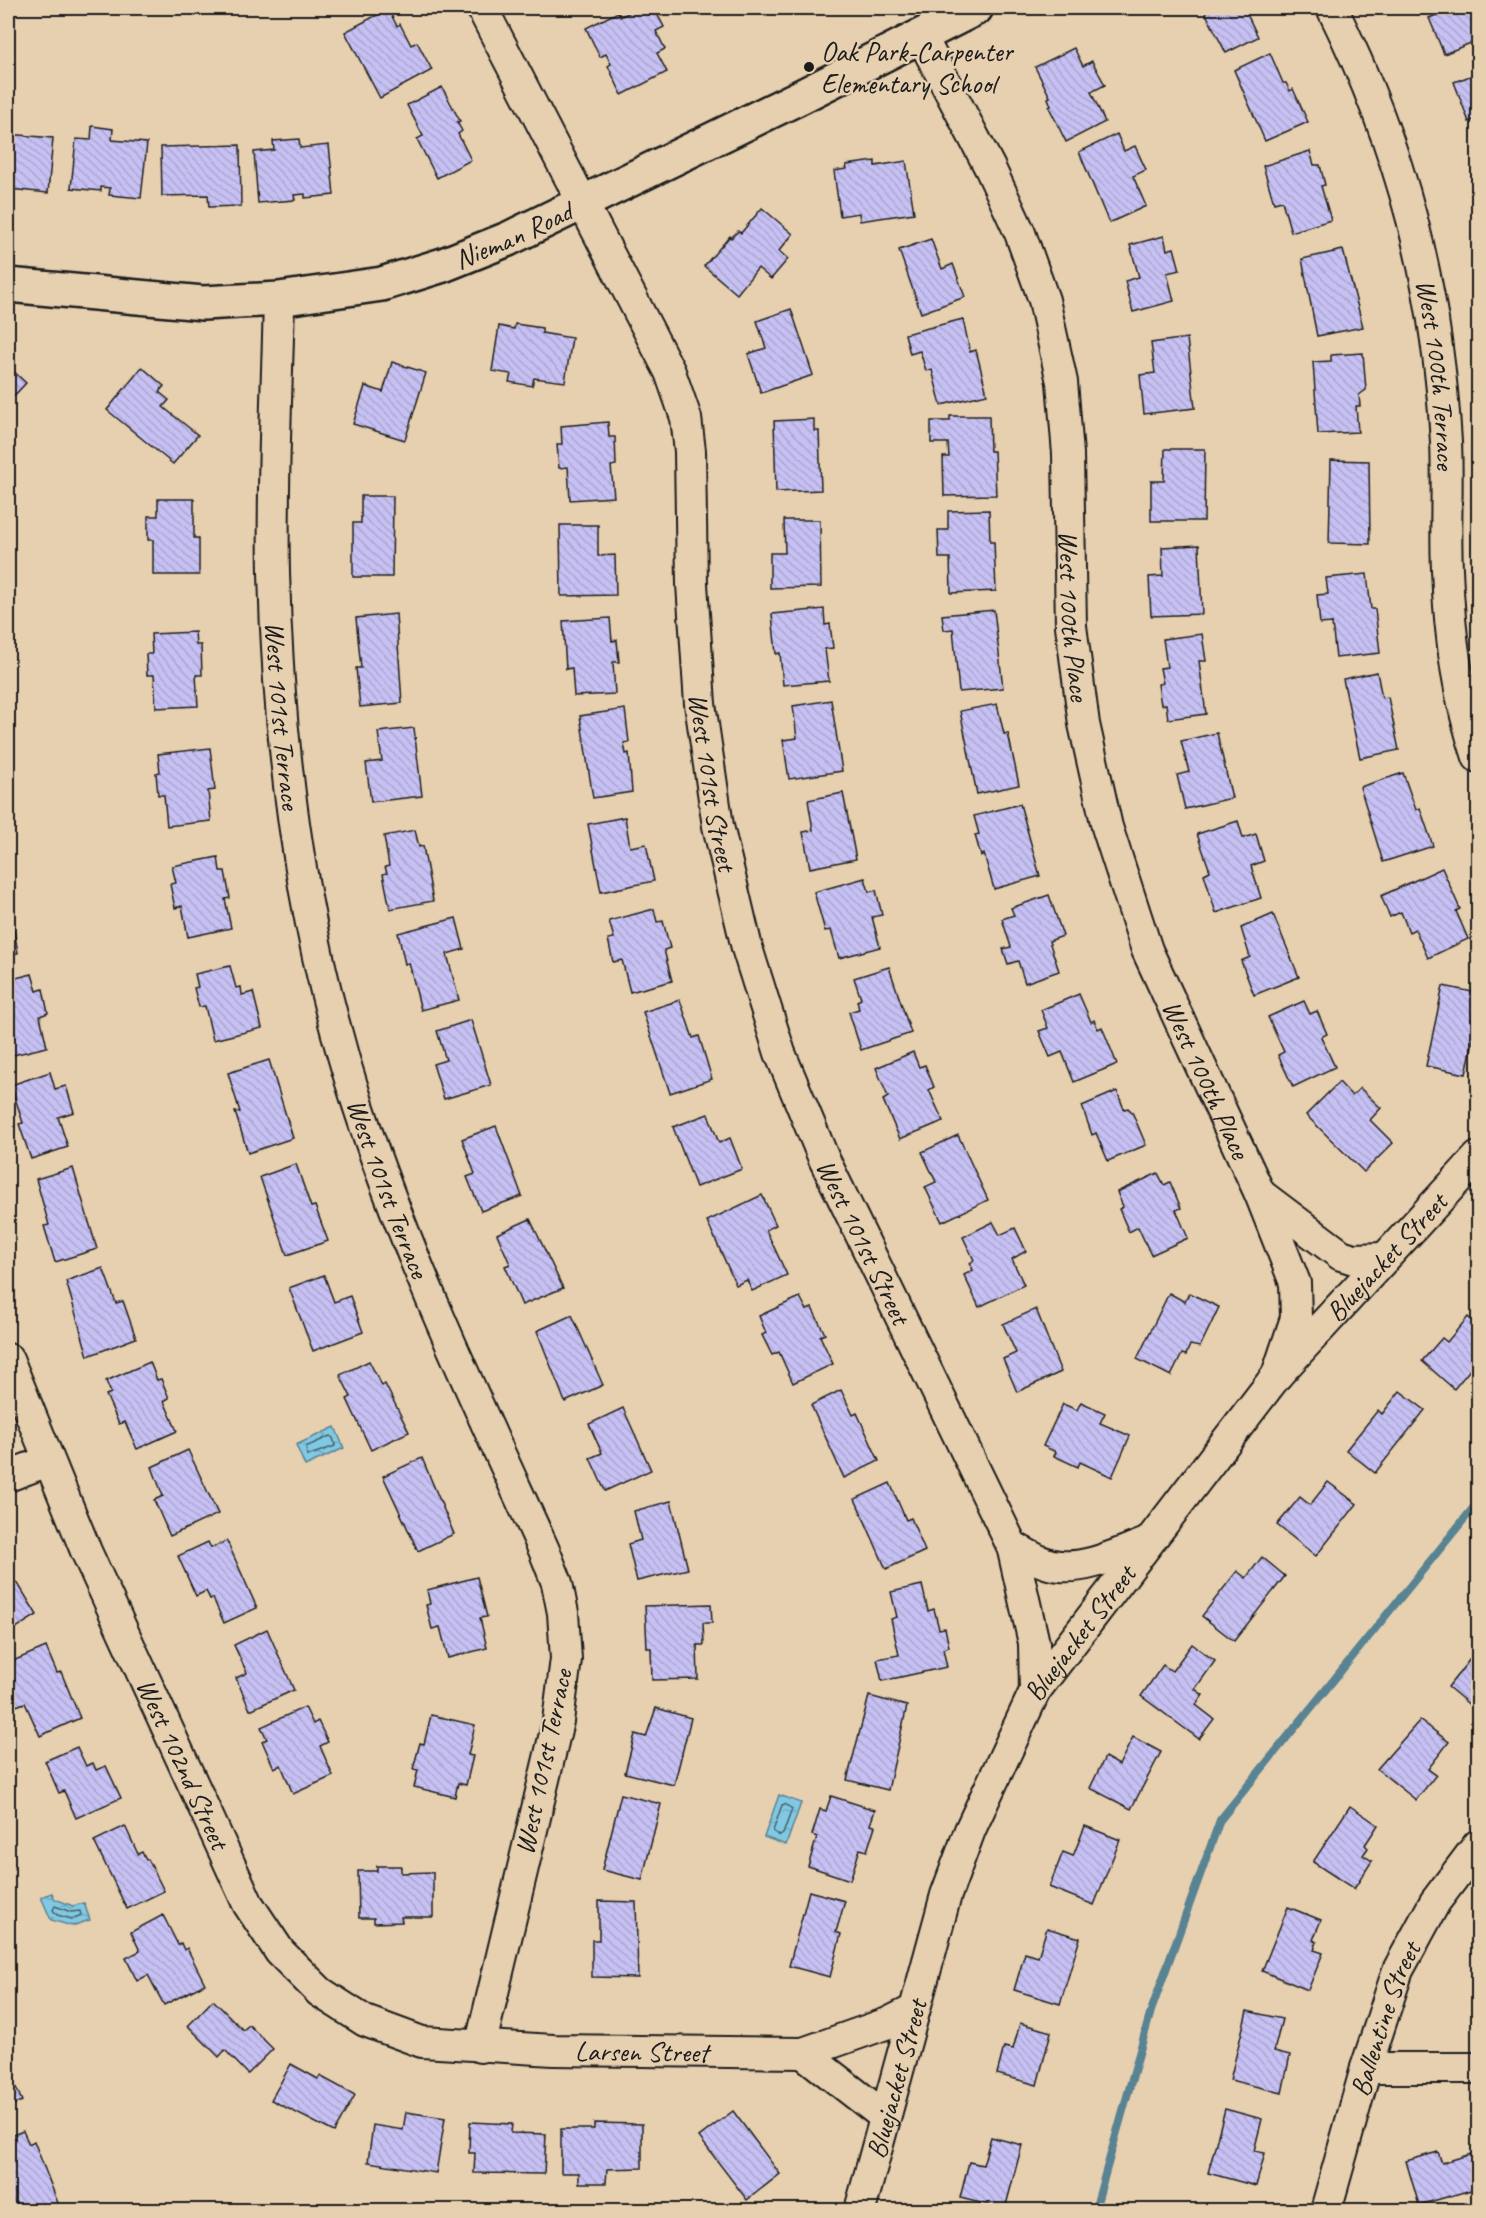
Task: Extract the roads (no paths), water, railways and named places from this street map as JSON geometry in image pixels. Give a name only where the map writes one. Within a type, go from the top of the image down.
[{"type":"street","name":"West 101st Street","points":[[482,8],[670,372],[686,418],[690,451],[692,584],[700,704],[718,826],[747,948],[780,1053],[825,1159],[1012,1546],[1034,1643],[1035,1691]]},
{"type":"street","name":"Nieman Road","points":[[8,285],[203,303],[279,299],[382,284],[443,265],[508,239],[976,8]]},
{"type":"street","name":"West 100th Terrace","points":[[1332,8],[1363,70],[1398,164],[1426,272],[1442,386],[1446,445],[1447,571],[1455,651],[1465,708],[1479,757]]},
{"type":"street","name":"West 100th Place","points":[[921,36],[995,179],[1020,233],[1044,300],[1062,382],[1068,454],[1071,626],[1084,724],[1107,827],[1147,950],[1260,1194],[1295,1283],[1296,1318],[1277,1375]]},
{"type":"street","name":"West 101st Terrace","points":[[279,299],[274,571],[281,711],[302,867],[326,988],[358,1103],[399,1223],[438,1318],[544,1550],[557,1583],[563,1613],[566,1659],[558,1721],[480,2047]]},
{"type":"street","name":"Bluejacket Street","points":[[860,2211],[946,1895],[970,1830],[1035,1691],[1277,1375],[1479,1157]]},
{"type":"street","name":"West 100th Place","points":[[1260,1194],[1341,1255],[1354,1258],[1383,1258]]},
{"type":"street","name":"West 102nd Street","points":[[8,1359],[48,1461],[243,1893],[268,1936],[300,1974],[335,2002],[365,2021],[422,2042],[480,2047]]},
{"type":"street","points":[[8,1476],[48,1461]]},
{"type":"street","points":[[1012,1546],[1039,1560],[1060,1567],[1089,1563],[1147,1543]]},
{"type":"street","name":"Ballentine Street","points":[[1326,2211],[1366,2068],[1398,1970],[1415,1936],[1452,1878],[1479,1845]]},
{"type":"street","name":"Larsen Street","points":[[480,2047],[803,2053],[884,2024],[914,2010]]},
{"type":"street","points":[[803,2053],[884,2116]]},
{"type":"street","points":[[1366,2068],[1479,2068]]},
{"type":"water","points":[[335,1427],[344,1448],[305,1466],[296,1445]]},
{"type":"water","points":[[779,1795],[801,1803],[786,1845],[764,1837]]},
{"type":"water","points":[[52,1893],[55,1899],[73,1906],[84,1903],[90,1920],[72,1926],[51,1920],[41,1897]]},
{"type":"waterway","points":[[1095,2210],[1151,2011],[1220,1820],[1478,1502]]},
{"type":"place","name":"Oak Park-Carpenter Elementary School","points":[[809,67]]}]
